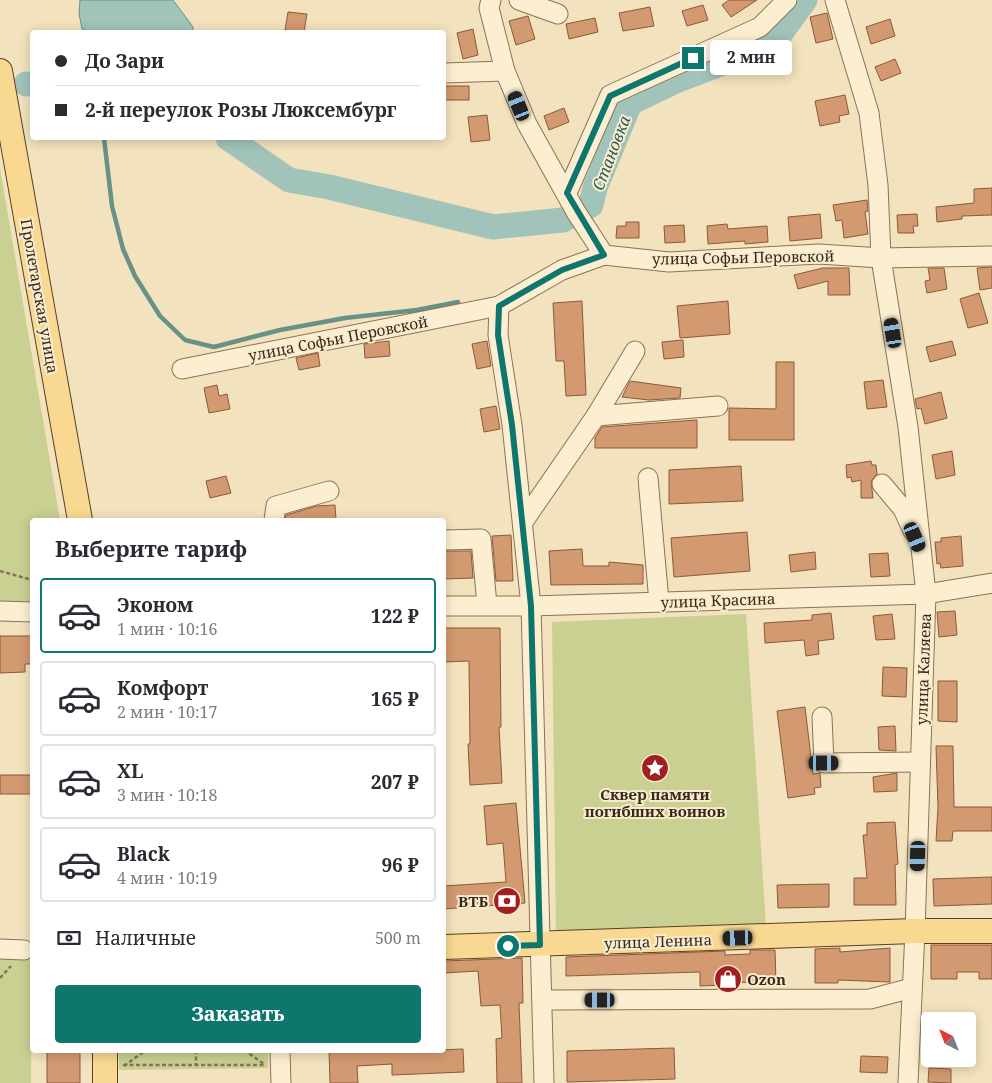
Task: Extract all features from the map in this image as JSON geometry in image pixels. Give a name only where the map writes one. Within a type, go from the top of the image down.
[{"type":"main road","name":"Пролетарская улица","points":[[0,71],[80,518]]},
{"type":"main road","name":"улица Ленина","points":[[446,947],[915,931],[992,931]]},
{"type":"main road","points":[[105,1083],[114,1054]]},
{"type":"street","points":[[490,0],[490,8],[505,71],[526,124],[604,255]]},
{"type":"street","points":[[519,0],[558,14]]},
{"type":"street","points":[[567,193],[610,96],[760,27],[786,0]]},
{"type":"street","name":"улица Каляева","points":[[836,0],[869,113],[878,185],[881,258],[908,427],[926,594],[908,1083]]},
{"type":"street","points":[[446,73],[505,71]]},
{"type":"street","name":"улица Софьи Перовской","points":[[182,369],[499,306],[562,270],[604,255],[669,262],[819,254],[881,258],[992,256]]},
{"type":"street","points":[[499,306],[498,335],[523,522],[531,606],[544,1083]]},
{"type":"street","points":[[523,522],[596,416],[635,351]]},
{"type":"street","points":[[596,416],[718,406]]},
{"type":"street","points":[[648,478],[659,602]]},
{"type":"street","points":[[882,484],[903,509],[921,551]]},
{"type":"street","points":[[274,518],[276,506],[328,491]]},
{"type":"street","points":[[446,540],[481,539],[487,605]]},
{"type":"street","name":"улица Красина","points":[[446,606],[531,606],[926,594],[992,583]]},
{"type":"street","points":[[0,610],[30,612]]},
{"type":"street","points":[[822,716],[824,763],[920,762]]},
{"type":"street","points":[[0,949],[24,950]]},
{"type":"street","points":[[542,1000],[870,999],[912,988]]},
{"type":"street","points":[[280,1053],[281,1083]]},
{"type":"path","points":[[0,571],[30,579]]},
{"type":"path","points":[[123,1067],[142,1053]]},
{"type":"path","points":[[196,1053],[196,1066]]},
{"type":"path","points":[[123,1067],[265,1065],[248,1053]]},
{"type":"path","points":[[114,1054],[123,1067]]},
{"type":"green space","points":[[0,168],[60,518],[30,518],[30,611],[0,612]]},
{"type":"green space","points":[[746,614],[766,926],[556,932],[552,622]]},
{"type":"green space","points":[[0,943],[30,949],[31,1053],[31,1083],[0,1083]]},
{"type":"green space","points":[[119,1053],[268,1053],[268,1068],[119,1070]]},
{"type":"water","points":[[80,0],[173,0],[193,27],[193,30],[85,30],[82,29],[79,14]]},
{"type":"building","points":[[729,0],[757,0],[731,17],[722,5]]},
{"type":"building","points":[[703,5],[708,20],[687,26],[682,11]]},
{"type":"building","points":[[650,7],[654,26],[623,31],[619,13]]},
{"type":"building","points":[[288,12],[307,14],[304,30],[285,30]]},
{"type":"building","points":[[827,13],[833,39],[816,43],[810,17]]},
{"type":"building","points":[[528,16],[535,39],[516,45],[509,21]]},
{"type":"building","points":[[595,18],[598,32],[569,39],[566,24]]},
{"type":"building","points":[[890,19],[895,36],[871,44],[866,27]]},
{"type":"building","points":[[473,29],[478,55],[463,59],[457,33]]},
{"type":"building","points":[[895,59],[901,73],[881,81],[875,67]]},
{"type":"building","points":[[446,86],[469,86],[469,100],[446,100]]},
{"type":"building","points":[[845,95],[849,114],[839,116],[840,122],[820,126],[815,101]]},
{"type":"building","points":[[564,108],[569,122],[549,130],[544,116]]},
{"type":"building","points":[[487,115],[490,140],[471,142],[468,117]]},
{"type":"building","points":[[992,188],[992,215],[962,216],[962,219],[937,222],[936,207],[974,203],[974,189]]},
{"type":"building","points":[[867,200],[868,211],[865,212],[868,234],[844,238],[842,220],[836,221],[833,205]]},
{"type":"building","points":[[820,214],[822,238],[790,241],[788,217]]},
{"type":"building","points":[[917,214],[918,226],[913,226],[914,233],[898,233],[897,215]]},
{"type":"building","points":[[626,222],[639,222],[639,238],[616,238],[617,226],[626,226]]},
{"type":"building","points":[[727,224],[728,229],[767,226],[768,242],[745,244],[745,241],[708,244],[707,226]]},
{"type":"building","points":[[684,225],[685,242],[665,243],[664,226]]},
{"type":"building","points":[[992,267],[992,288],[980,290],[977,268]]},
{"type":"building","points":[[823,268],[849,268],[850,295],[828,295],[828,281],[798,289],[794,275]]},
{"type":"building","points":[[928,268],[944,268],[947,289],[927,293],[925,281],[930,280]]},
{"type":"building","points":[[979,293],[988,323],[968,328],[960,299]]},
{"type":"building","points":[[582,301],[586,395],[566,396],[564,361],[556,361],[553,303]]},
{"type":"building","points":[[728,301],[730,334],[680,338],[677,306]]},
{"type":"building","points":[[683,340],[684,357],[664,359],[662,342]]},
{"type":"building","points":[[389,341],[390,356],[365,358],[364,344]]},
{"type":"building","points":[[487,341],[491,366],[477,369],[472,344]]},
{"type":"building","points":[[952,341],[956,355],[930,362],[926,347]]},
{"type":"building","points":[[318,353],[320,366],[299,370],[296,358]]},
{"type":"building","points":[[776,362],[794,362],[794,440],[729,440],[729,408],[776,409]]},
{"type":"building","points":[[883,380],[887,407],[867,409],[864,382]]},
{"type":"building","points":[[630,381],[681,388],[680,398],[649,400],[622,397]]},
{"type":"building","points":[[217,385],[219,396],[227,394],[230,409],[209,413],[204,388]]},
{"type":"building","points":[[941,392],[947,418],[925,424],[921,408],[917,409],[915,399]]},
{"type":"building","points":[[496,406],[500,429],[484,432],[480,409]]},
{"type":"building","points":[[697,420],[697,448],[595,448],[595,438],[602,427]]},
{"type":"building","points":[[952,451],[955,475],[936,479],[932,455]]},
{"type":"building","points":[[871,461],[872,465],[876,465],[877,474],[871,481],[873,498],[861,498],[861,480],[852,482],[851,477],[847,478],[846,465]]},
{"type":"building","points":[[741,466],[743,501],[669,504],[669,470]]},
{"type":"building","points":[[226,476],[231,493],[210,498],[206,481]]},
{"type":"building","points":[[335,505],[336,518],[285,518],[286,515],[317,506]]},
{"type":"building","points":[[747,532],[750,571],[674,577],[671,538]]},
{"type":"building","points":[[511,535],[513,581],[496,581],[492,536]]},
{"type":"building","points":[[961,536],[963,566],[941,568],[940,563],[937,564],[935,542],[941,542],[941,538]]},
{"type":"building","points":[[582,549],[583,566],[609,566],[609,562],[643,565],[643,584],[551,585],[549,551]]},
{"type":"building","points":[[446,551],[471,551],[473,578],[446,579]]},
{"type":"building","points":[[815,552],[816,569],[791,572],[789,555]]},
{"type":"building","points":[[888,553],[890,576],[871,577],[869,554]]},
{"type":"building","points":[[955,611],[957,635],[939,637],[937,612]]},
{"type":"building","points":[[831,613],[834,639],[818,641],[819,654],[806,656],[804,640],[765,643],[764,623],[812,620],[812,615]]},
{"type":"building","points":[[892,614],[895,639],[876,640],[873,616]]},
{"type":"building","points":[[446,628],[500,628],[501,727],[499,727],[502,783],[470,785],[468,744],[470,744],[469,661],[446,662]]},
{"type":"building","points":[[0,636],[30,636],[30,664],[25,664],[25,672],[0,673]]},
{"type":"building","points":[[883,667],[907,668],[906,697],[882,696]]},
{"type":"building","points":[[938,681],[957,681],[957,722],[938,721]]},
{"type":"building","points":[[805,707],[813,774],[820,773],[821,787],[814,788],[815,794],[788,798],[777,711]]},
{"type":"building","points":[[895,726],[896,751],[879,750],[878,727]]},
{"type":"building","points":[[936,746],[953,746],[954,807],[992,807],[992,831],[953,831],[952,841],[936,841],[938,807]]},
{"type":"building","points":[[897,773],[897,791],[874,792],[873,777]]},
{"type":"building","points":[[0,775],[30,775],[30,794],[0,794]]},
{"type":"building","points":[[516,803],[525,903],[446,909],[446,886],[506,882],[503,843],[487,845],[484,806]]},
{"type":"building","points":[[895,822],[898,864],[895,865],[896,905],[854,905],[854,878],[867,878],[863,835],[867,835],[867,823]]},
{"type":"building","points":[[992,877],[992,904],[934,906],[933,879]]},
{"type":"building","points":[[829,884],[829,907],[778,908],[777,885]]},
{"type":"building","points":[[931,945],[992,945],[992,979],[979,979],[979,972],[957,972],[957,979],[931,979]]},
{"type":"building","points":[[840,948],[840,952],[890,948],[890,982],[838,980],[838,983],[815,983],[815,949]]},
{"type":"building","points":[[750,950],[775,950],[776,983],[725,982],[725,985],[700,986],[700,972],[566,976],[566,957],[725,951],[725,955],[750,954]]},
{"type":"building","points":[[522,958],[523,1003],[519,1003],[522,1083],[497,1083],[496,1039],[502,1038],[500,1005],[481,1006],[478,971],[446,973],[446,961]]},
{"type":"building","points":[[674,1048],[675,1079],[567,1082],[567,1051]]},
{"type":"building","points":[[463,1049],[464,1072],[392,1075],[392,1064],[357,1066],[358,1083],[330,1083],[329,1053],[446,1053],[446,1050]]},
{"type":"building","points":[[47,1053],[80,1053],[80,1083],[47,1083]]},
{"type":"building","points":[[861,1056],[888,1057],[887,1073],[860,1072]]},
{"type":"building","points":[[929,1068],[951,1069],[951,1083],[928,1082]]},
{"type":"waterway","name":"Становка","points":[[231,140],[289,180],[329,187],[493,227],[563,220],[591,205],[595,188],[630,103],[678,80],[773,44],[805,0]]},
{"type":"waterway","points":[[104,140],[112,206],[123,249],[135,276],[160,316],[185,340],[214,347],[280,330],[345,318],[417,310],[458,302]]},
{"type":"place","name":"Сквер памяти погибших воинов","points":[[655,768]]},
{"type":"place","name":"ВТБ","points":[[507,901]]},
{"type":"place","name":"Ozon","points":[[728,979]]},
{"type":"route","points":[[508,946],[540,945],[531,606],[512,425],[498,335],[499,306],[562,270],[604,255],[576,212],[567,193],[610,96],[693,58]]}]
